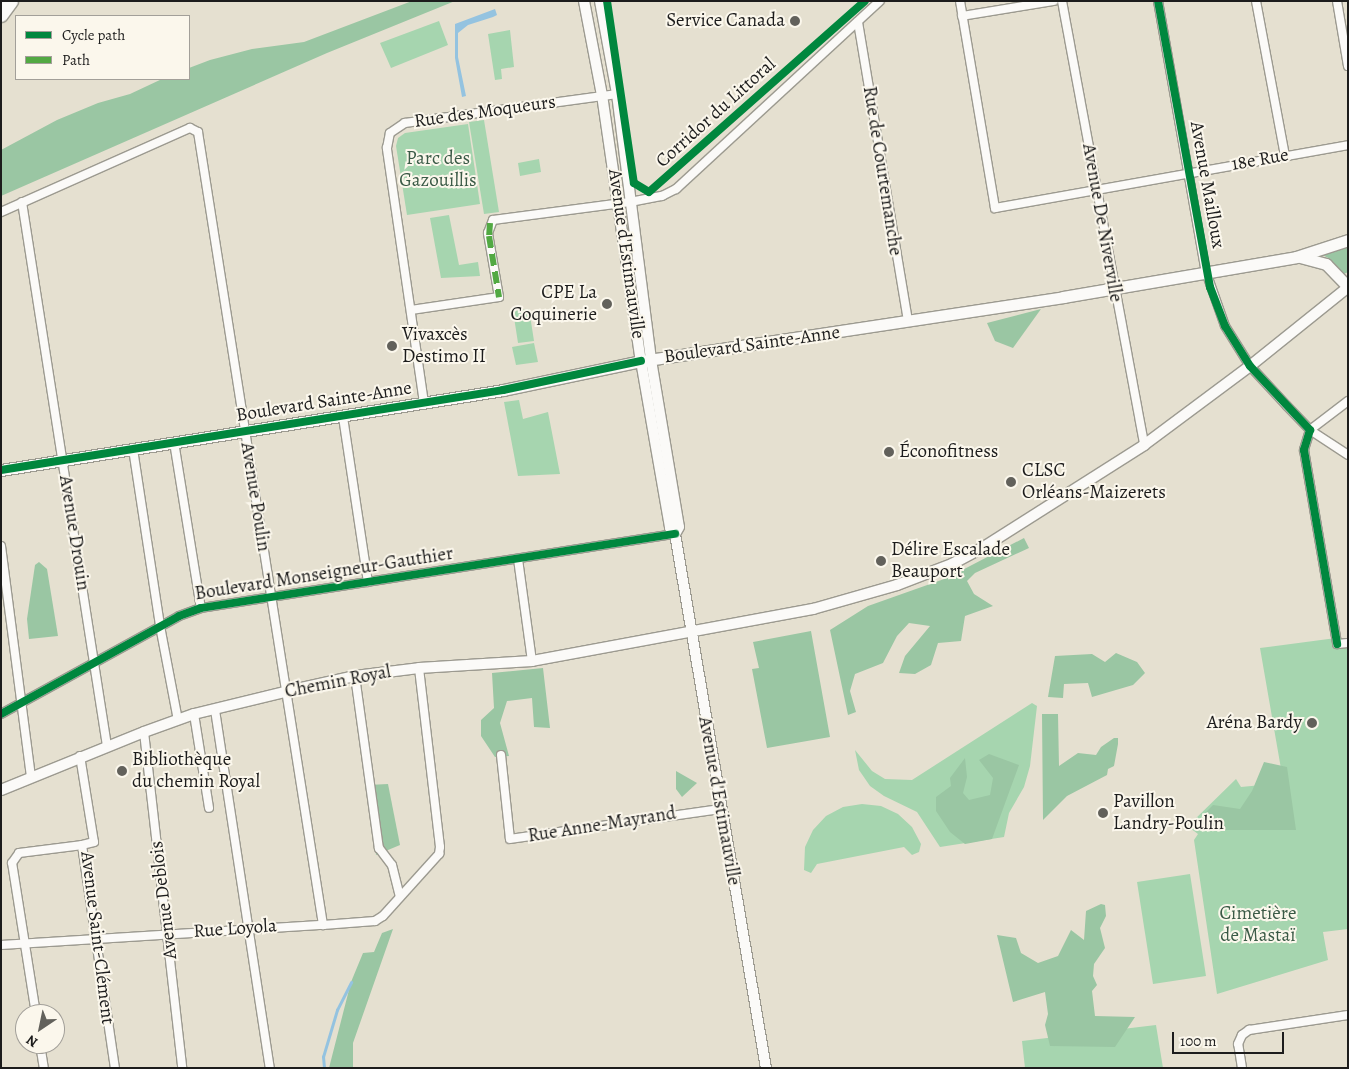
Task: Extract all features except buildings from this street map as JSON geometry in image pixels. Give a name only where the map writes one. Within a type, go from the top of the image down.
[{"type":"highway","points":[[1,15],[11,1]]},
{"type":"main road","name":"Avenue d'Estimauville","points":[[584,1],[602,95],[646,361],[679,527],[675,534],[689,632],[766,1068]]},
{"type":"main road","name":"Avenue d'Estimauville","points":[[600,1],[617,94],[646,361]]},
{"type":"main road","name":"Boulevard Sainte-Anne","points":[[1,470],[343,417],[646,361],[1296,257],[1348,240]]},
{"type":"main road","name":"Boulevard Sainte-Anne","points":[[1296,257],[1326,264],[1347,287]]},
{"type":"main road","name":"Chemin Royal","points":[[1,790],[80,756],[194,714],[288,691],[355,676],[419,668],[532,661],[842,603],[952,564],[1007,533],[1144,445],[1250,366],[1347,287]]},
{"type":"street","points":[[412,310],[498,297],[488,233],[493,220],[630,202],[662,196],[676,189],[880,1]]},
{"type":"street","points":[[960,1],[962,16],[1054,1]]},
{"type":"street","name":"Avenue De Niverville","points":[[1062,1],[1113,287],[1144,445]]},
{"type":"street","name":"Avenue Mailloux","points":[[1158,1],[1206,272],[1225,326],[1250,366],[1310,430],[1348,455]]},
{"type":"street","points":[[1256,1],[1285,156]]},
{"type":"street","points":[[1337,1],[1348,66]]},
{"type":"street","name":"18e Rue","points":[[962,16],[995,208],[1348,145]]},
{"type":"street","name":"Rue de Courtemanche","points":[[858,22],[908,320]]},
{"type":"street","name":"Rue des Moqueurs","points":[[424,403],[387,148],[392,131],[414,122],[617,94]]},
{"type":"street","name":"Avenue Poulin","points":[[22,202],[190,128],[196,128],[288,691],[323,925]]},
{"type":"street","points":[[1,212],[22,202]]},
{"type":"street","name":"Avenue Drouin","points":[[22,202],[107,746]]},
{"type":"street","points":[[1348,401],[1310,430],[1304,450],[1337,644],[1348,642]]},
{"type":"street","points":[[343,417],[368,582]]},
{"type":"street","points":[[174,442],[201,608]]},
{"type":"street","points":[[133,449],[160,626],[178,720]]},
{"type":"street","name":"Boulevard Monseigneur-Gauthier","points":[[1,714],[160,626],[201,608],[675,534]]},
{"type":"street","points":[[1,546],[31,777]]},
{"type":"street","points":[[518,559],[532,661]]},
{"type":"street","name":"Rue Loyola","points":[[1,945],[248,927],[323,925],[375,921],[439,854],[419,668]]},
{"type":"street","points":[[355,676],[380,848],[392,865],[400,896]]},
{"type":"street","points":[[215,710],[270,1068]]},
{"type":"street","points":[[194,714],[209,808]]},
{"type":"street","name":"Avenue Deblois","points":[[144,732],[182,1068]]},
{"type":"street","name":"Rue Anne-Mayrand","points":[[501,755],[510,839],[720,809]]},
{"type":"street","name":"Avenue Saint-Clément","points":[[80,756],[94,842],[82,845],[115,1068]]},
{"type":"street","points":[[34,1004],[12,863],[15,856],[19,853],[82,845]]},
{"type":"street","points":[[1242,1068],[1238,1044],[1242,1036],[1249,1030],[1348,1015]]},
{"type":"street","points":[[42,1054],[44,1068]]},
{"type":"green space","points":[[412,1],[455,1],[327,53],[1,196],[1,150],[57,120],[98,103],[130,94],[160,80],[190,80],[190,68],[210,60],[252,49],[304,42]]},
{"type":"green space","points":[[439,21],[448,45],[391,68],[380,43]]},
{"type":"green space","points":[[510,30],[514,67],[501,69],[502,79],[495,80],[488,34]]},
{"type":"green space","points":[[484,120],[499,212],[484,214],[469,122]]},
{"type":"green space","name":"Parc des Gazouillis","points":[[468,124],[480,204],[407,215],[396,146],[398,138],[405,133]]},
{"type":"green space","points":[[539,159],[541,172],[520,176],[518,163]]},
{"type":"green space","points":[[449,215],[459,265],[478,262],[480,276],[441,278],[430,218]]},
{"type":"green space","points":[[1348,243],[1348,272],[1344,274],[1330,259],[1319,253]]},
{"type":"green space","points":[[529,309],[534,341],[518,343],[513,311]]},
{"type":"green space","points":[[1041,309],[1013,348],[995,341],[987,323]]},
{"type":"green space","points":[[534,343],[538,362],[516,365],[512,347]]},
{"type":"green space","points":[[519,400],[523,419],[548,412],[560,474],[518,476],[504,402]]},
{"type":"green space","points":[[1024,538],[1029,548],[975,573],[967,581],[974,594],[993,606],[965,616],[961,641],[938,643],[931,665],[915,674],[899,673],[905,656],[930,626],[909,623],[897,636],[883,663],[855,674],[850,691],[856,712],[848,715],[830,630],[868,606],[947,578]]},
{"type":"green space","points":[[39,562],[47,569],[58,636],[29,639],[27,619],[35,565]]},
{"type":"green space","points":[[811,631],[830,737],[767,748],[752,669],[759,668],[753,642]]},
{"type":"green space","name":"Cimetière de Mastaï","points":[[1336,638],[1337,644],[1348,643],[1348,929],[1323,932],[1328,960],[1217,994],[1194,840],[1198,834],[1190,828],[1191,823],[1236,779],[1241,787],[1283,783],[1288,809],[1260,648]]},
{"type":"green space","points":[[1116,653],[1137,662],[1145,673],[1133,685],[1092,697],[1088,683],[1064,684],[1063,698],[1048,697],[1055,656],[1092,654],[1105,662]]},
{"type":"green space","points":[[543,668],[550,728],[534,727],[532,698],[507,701],[500,723],[509,756],[495,757],[481,736],[481,720],[494,708],[492,673]]},
{"type":"green space","points":[[1032,703],[1037,706],[1030,766],[1024,787],[1009,813],[1004,837],[940,847],[917,812],[884,796],[870,786],[859,770],[855,750],[872,771],[885,779],[912,780]]},
{"type":"green space","points":[[1042,714],[1058,714],[1059,766],[1078,753],[1096,755],[1101,747],[1114,738],[1118,738],[1114,766],[1108,769],[1107,775],[1067,796],[1043,820]]},
{"type":"green space","points":[[989,754],[1019,765],[992,839],[965,844],[950,832],[936,811],[936,797],[951,786],[950,778],[965,758],[967,777],[963,793],[969,800],[990,795],[993,778],[979,760]]},
{"type":"green space","points":[[1264,762],[1287,767],[1296,830],[1199,830],[1205,813],[1213,805],[1240,809],[1252,791]]},
{"type":"green space","points":[[676,771],[697,783],[682,797],[676,789]]},
{"type":"green space","points":[[388,784],[400,845],[376,855],[368,785]]},
{"type":"green space","points":[[862,804],[881,806],[898,814],[912,827],[921,844],[919,852],[912,855],[904,847],[817,864],[811,873],[804,870],[805,847],[813,830],[826,816],[843,807]]},
{"type":"green space","points":[[1190,874],[1206,976],[1153,984],[1137,882]]},
{"type":"green space","points":[[1101,904],[1105,905],[1106,916],[1100,928],[1105,948],[1094,964],[1093,976],[1097,985],[1092,991],[1095,1016],[1135,1017],[1115,1047],[1050,1046],[1045,1025],[1048,1014],[1045,992],[1013,1002],[997,935],[1016,938],[1021,953],[1038,963],[1058,956],[1071,930],[1084,940],[1086,911]]},
{"type":"green space","points":[[393,929],[353,1043],[353,1068],[329,1068],[351,982],[363,953],[374,952],[382,933]]},
{"type":"green space","points":[[1156,1025],[1163,1068],[1025,1068],[1022,1041]]},
{"type":"water","points":[[495,9],[497,15],[468,25],[458,33],[458,57],[466,96],[462,97],[455,58],[455,24]]},
{"type":"waterway","points":[[324,1068],[323,1057],[337,1010],[351,982]]},
{"type":"marked path","points":[[490,223],[489,236],[499,297]]},
{"type":"cycle path","name":"Corridor du Littoral","points":[[607,1],[634,183],[649,192],[865,1]]},
{"type":"cycle path","points":[[1158,1],[1210,287],[1225,326],[1250,366],[1310,430],[1304,450],[1337,644]]},
{"type":"cycle path","points":[[1,470],[503,390],[641,361]]},
{"type":"cycle path","points":[[1,714],[179,616],[201,608],[675,534]]},
{"type":"place","name":"Service Canada","points":[[795,21]]},
{"type":"place","name":"CPE La Coquinerie","points":[[607,304]]},
{"type":"place","name":"Vivaxcès Destimo II","points":[[392,346]]},
{"type":"place","name":"Éconofitness","points":[[889,452]]},
{"type":"place","name":"CLSC Orléans-Maizerets","points":[[1011,482]]},
{"type":"place","name":"Délire Escalade Beauport","points":[[881,561]]},
{"type":"place","name":"Aréna Bardy","points":[[1312,723]]},
{"type":"place","name":"Bibliothèque du chemin Royal","points":[[122,771]]},
{"type":"place","name":"Pavillon Landry-Poulin","points":[[1103,813]]}]
